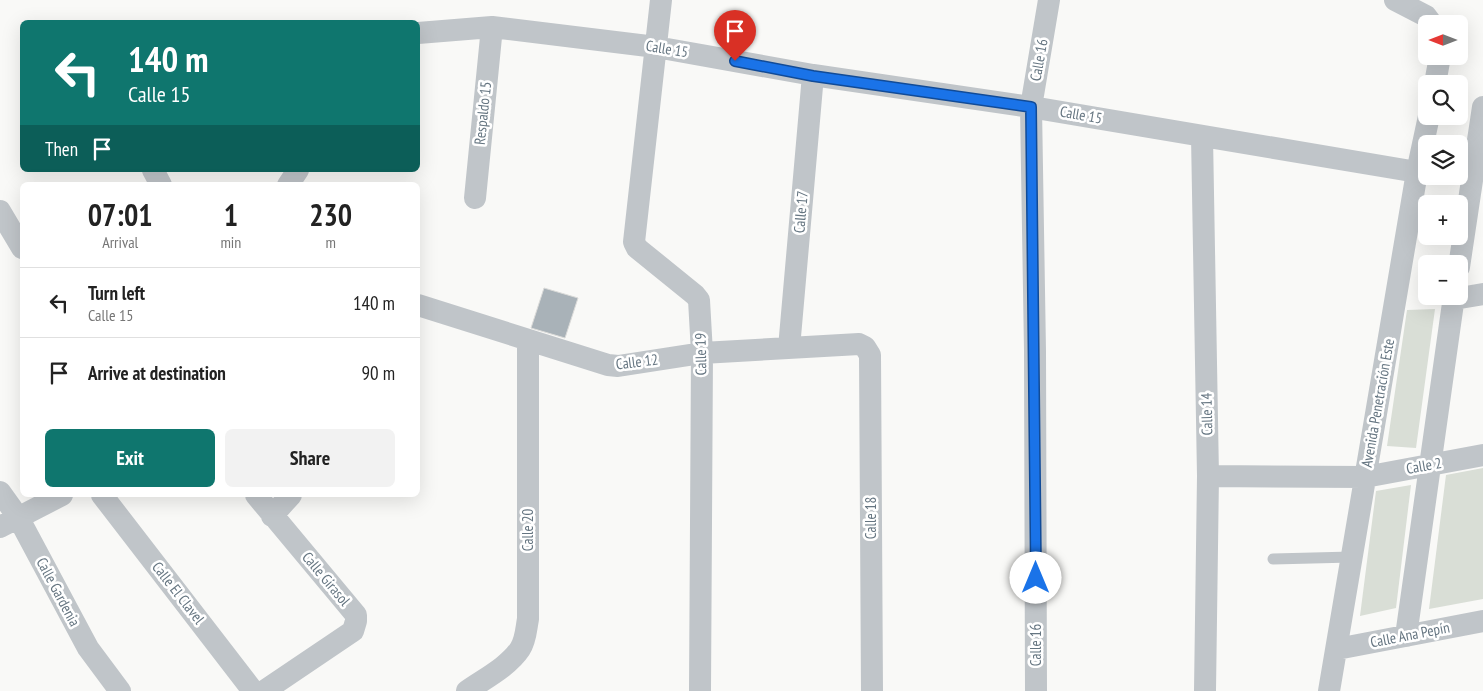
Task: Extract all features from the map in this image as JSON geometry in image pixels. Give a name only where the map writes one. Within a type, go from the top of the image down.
[{"type":"street","points":[[656,47],[661,0]]},
{"type":"street","name":"Calle 16","points":[[1036,691],[1035,360],[1031,107],[1049,0]]},
{"type":"street","points":[[1395,0],[1424,15]]},
{"type":"street","name":"Calle 15","points":[[420,33],[492,27],[656,47],[813,76],[1031,107],[1418,172]]},
{"type":"street","name":"Respaldo 15","points":[[475,198],[492,27]]},
{"type":"street","name":"Calle 19","points":[[656,47],[634,242],[637,248],[695,295],[698,300],[702,352],[700,691]]},
{"type":"street","name":"Calle 17","points":[[790,348],[813,76]]},
{"type":"street","points":[[1461,255],[1483,106]]},
{"type":"street","name":"Calle 14","points":[[1202,136],[1208,476],[1205,691]]},
{"type":"street","name":"Avenida Penetración Este","points":[[1329,691],[1418,172]]},
{"type":"street","points":[[0,211],[20,245]]},
{"type":"street","points":[[1468,296],[1483,294]]},
{"type":"street","points":[[1406,636],[1453,305]]},
{"type":"street","name":"Calle 12","points":[[420,306],[608,366],[702,352],[859,344],[865,347]]},
{"type":"street","name":"Calle 20","points":[[467,691],[508,662],[520,649],[525,637],[528,609],[528,341]]},
{"type":"street","name":"Calle 18","points":[[865,347],[870,355],[872,691]]},
{"type":"street","name":"Calle 2","points":[[1208,476],[1365,477],[1483,455]]},
{"type":"street","name":"Calle Gardenia","points":[[0,492],[9,522],[88,648],[120,691]]},
{"type":"street","points":[[9,522],[58,497]]},
{"type":"street","name":"Calle El Clavel","points":[[104,497],[253,691]]},
{"type":"street","name":"Calle Girasol","points":[[258,497],[356,615],[353,631],[264,691]]},
{"type":"street","points":[[272,516],[289,497]]},
{"type":"street","name":"Calle Ana Pepín","points":[[1337,649],[1483,621]]},
{"type":"lane","points":[[1273,559],[1352,557]]},
{"type":"shaded area","points":[[1435,309],[1416,448],[1387,446],[1407,310]]},
{"type":"shaded area","points":[[1483,468],[1483,599],[1429,609],[1446,475]]},
{"type":"shaded area","points":[[1411,485],[1396,608],[1360,616],[1376,491]]},
{"type":"building","points":[[544,288],[578,298],[565,338],[531,328]]},
{"type":"route","points":[[735,61],[813,76],[1031,107],[1036,578]]}]
